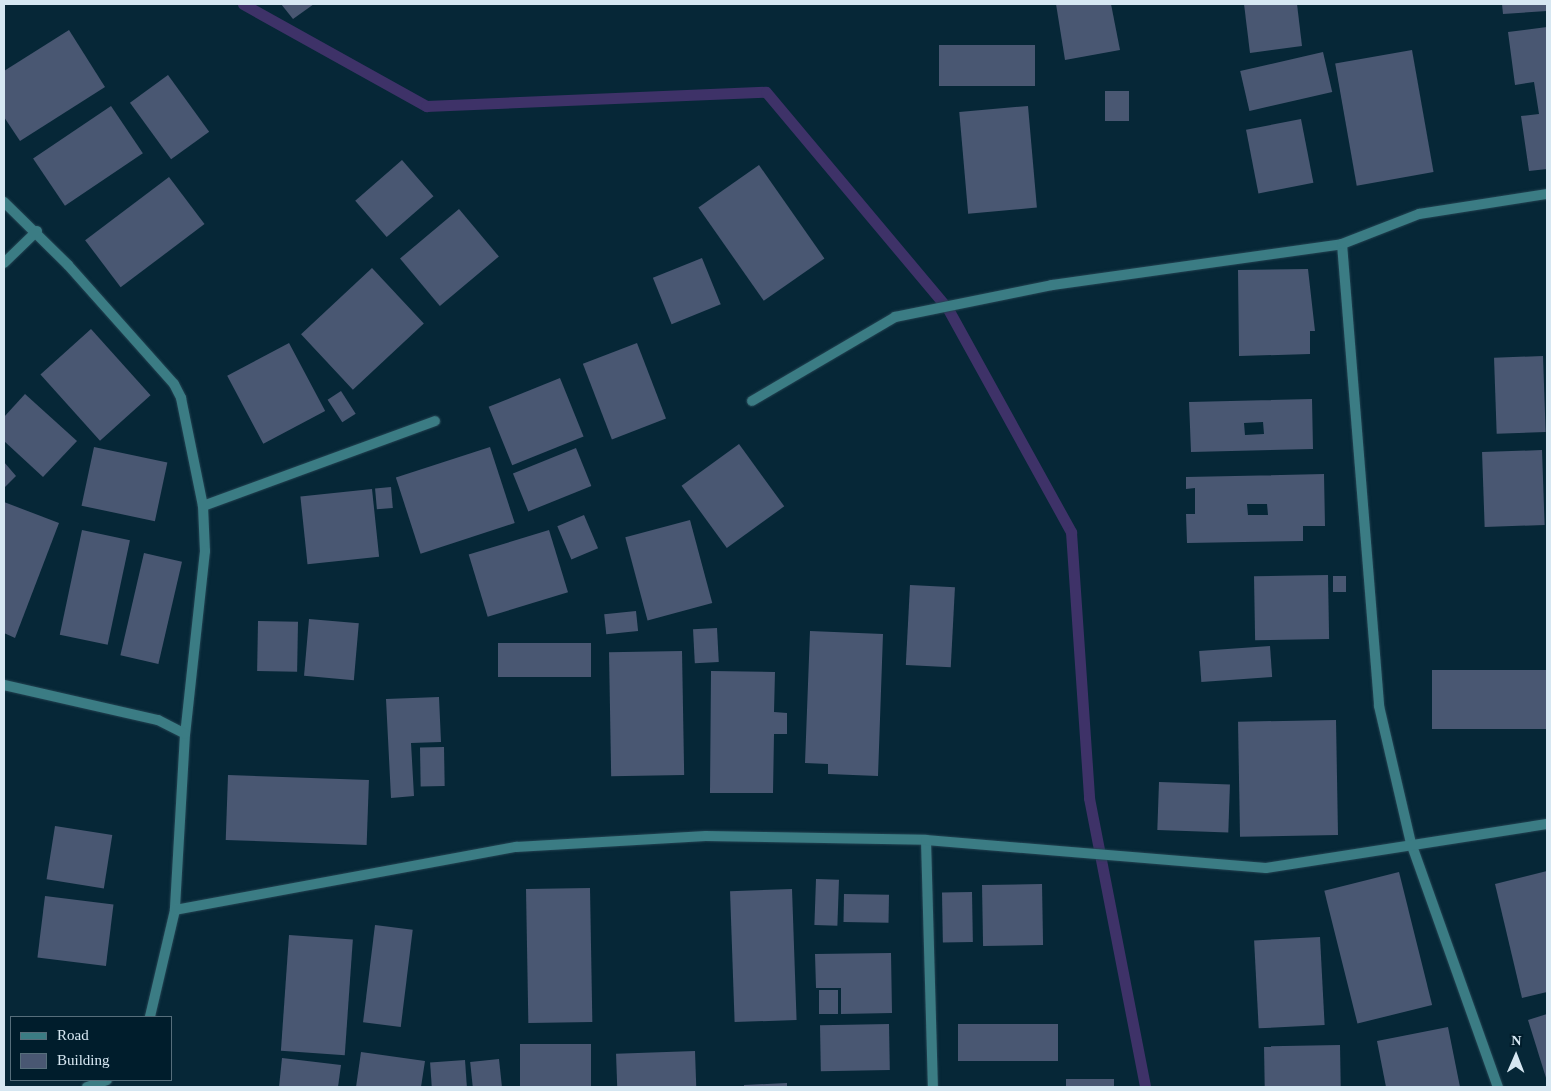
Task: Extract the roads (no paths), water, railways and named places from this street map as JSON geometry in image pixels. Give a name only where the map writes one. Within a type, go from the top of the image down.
[{"type":"street","points":[[752,401],[895,317],[1052,286],[1342,244],[1419,214],[1547,194]]},
{"type":"street","points":[[4,202],[36,231],[174,384],[181,398],[203,506],[206,551],[185,734],[176,910],[150,1016]]},
{"type":"street","points":[[4,263],[36,231]]},
{"type":"street","points":[[1342,244],[1379,706],[1411,843],[1498,1087]]},
{"type":"street","points":[[203,506],[435,421]]},
{"type":"street","points":[[4,685],[158,720],[185,734]]},
{"type":"street","points":[[176,910],[516,847],[706,836],[926,840],[1266,868],[1411,843],[1547,824]]},
{"type":"street","points":[[926,840],[932,1087]]},
{"type":"street","points":[[87,1087],[104,1081]]},
{"type":"waterway","points":[[243,4],[426,106],[766,92],[948,309],[1071,532],[1089,798],[1145,1087]]}]
